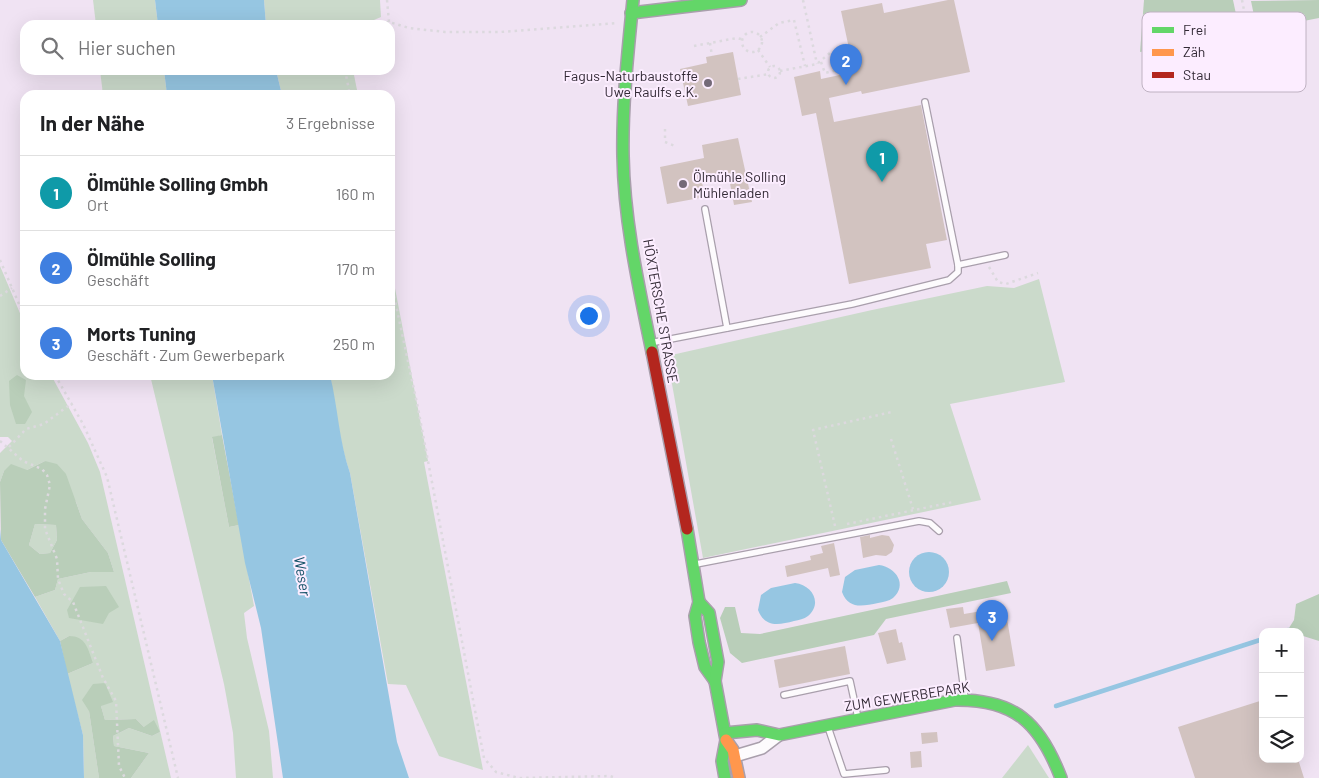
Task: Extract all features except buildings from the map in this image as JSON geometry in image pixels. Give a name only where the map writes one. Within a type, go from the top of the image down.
[{"type":"street","name":"HÖXTERSCHE STRASSE","points":[[633,0],[623,101],[623,158],[628,214],[650,343],[694,564],[699,602],[695,616],[699,642],[705,667],[715,681],[725,736]]},
{"type":"street","points":[[630,18],[741,0]]},
{"type":"street","name":"ZUM GEWERBEPARK","points":[[725,736],[757,730],[779,735],[858,718],[966,699],[984,700],[1002,704],[1020,714],[1039,733],[1061,778]]},
{"type":"street","name":"ZUM GEWERBEPARK","points":[[735,756],[762,748],[779,735]]},
{"type":"street","points":[[725,736],[735,756],[738,778]]},
{"type":"street","points":[[725,736],[722,761],[725,778]]},
{"type":"lane","points":[[650,343],[852,304],[949,280],[958,272],[958,265],[925,102]]},
{"type":"lane","points":[[704,209],[727,328]]},
{"type":"lane","points":[[958,265],[1004,255]]},
{"type":"lane","points":[[694,564],[919,521],[930,523],[939,530]]},
{"type":"lane","points":[[957,638],[966,699]]},
{"type":"lane","points":[[784,695],[850,681],[858,718]]},
{"type":"lane","points":[[828,725],[844,774],[886,770]]},
{"type":"path","points":[[387,0],[389,20]]},
{"type":"path","points":[[803,0],[819,63],[824,73],[850,67]]},
{"type":"path","points":[[395,24],[409,28],[445,32],[500,32],[630,18]]},
{"type":"path","points":[[760,37],[779,23],[794,20],[805,66]]},
{"type":"path","points":[[754,32],[760,37],[761,46],[758,50],[747,51],[742,46],[742,40],[748,33],[754,32]]},
{"type":"path","points":[[694,46],[738,38],[742,40]]},
{"type":"path","points":[[710,42],[712,56]]},
{"type":"path","points":[[758,50],[771,68]]},
{"type":"path","points":[[780,71],[819,63],[830,52]]},
{"type":"path","points":[[771,68],[776,67],[780,71]]},
{"type":"path","points":[[769,74],[771,68]]},
{"type":"path","points":[[836,70],[837,76]]},
{"type":"path","points":[[738,79],[769,74],[775,78],[779,76],[780,71]]},
{"type":"path","points":[[346,75],[349,90]]},
{"type":"path","points":[[665,129],[666,142],[675,146]]},
{"type":"path","points":[[984,259],[998,282],[1006,284],[1038,273]]},
{"type":"path","points":[[0,260],[20,306]]},
{"type":"path","points":[[0,296],[12,288]]},
{"type":"path","points":[[395,300],[418,408],[484,758],[496,772],[519,778],[616,778]]},
{"type":"path","points":[[58,380],[72,403],[107,477],[178,778]]},
{"type":"path","points":[[9,447],[26,429],[44,424],[72,403]]},
{"type":"path","points":[[836,526],[813,430],[892,412]]},
{"type":"path","points":[[892,439],[914,509],[953,502]]},
{"type":"path","points":[[0,441],[23,461],[42,469],[47,475],[50,485],[45,509],[45,529],[57,559],[58,579],[64,594],[73,602],[103,678],[116,701],[119,766],[125,778]]},
{"type":"green space","points":[[93,0],[155,0],[157,20],[95,20]]},
{"type":"green space","points":[[264,0],[380,0],[381,17],[374,20],[266,20]]},
{"type":"green space","points":[[1144,0],[1233,0],[1236,12],[1143,12]]},
{"type":"green space","points":[[1319,0],[1319,18],[1306,21],[1306,12],[1253,12],[1251,1]]},
{"type":"green space","points":[[1142,26],[1142,52],[1140,52]]},
{"type":"green space","points":[[101,75],[165,75],[166,90],[102,90]]},
{"type":"green space","points":[[277,75],[354,75],[357,90],[281,90]]},
{"type":"green space","points":[[0,266],[20,313],[20,380],[54,380],[88,443],[100,472],[171,778],[131,778],[149,753],[114,746],[113,736],[129,728],[152,736],[160,732],[144,727],[136,719],[105,720],[101,706],[89,711],[99,778],[84,778],[83,735],[67,674],[93,663],[69,636],[60,641],[35,597],[55,590],[58,579],[91,572],[114,572],[108,553],[82,519],[76,502],[45,461],[27,470],[4,471],[0,482],[0,453],[12,441],[8,437],[0,437]]},
{"type":"green space","points":[[1039,279],[1065,382],[950,404],[981,500],[703,558],[667,356],[987,286],[1014,288]]},
{"type":"green space","points":[[395,288],[428,461],[424,462],[483,770],[439,756],[406,685],[388,684],[350,473],[338,425],[331,380],[395,380]]},
{"type":"green space","points":[[17,375],[20,377],[20,380],[26,380],[24,396],[32,412],[25,424],[16,424],[10,405],[9,381]]},
{"type":"green space","points":[[151,380],[213,380],[222,435],[212,438],[229,527],[239,525],[254,606],[244,613],[247,638],[269,731],[273,778],[236,778],[233,733],[224,684]]},
{"type":"green space","points":[[222,435],[239,525],[229,527],[212,437]]},
{"type":"green space","points":[[45,461],[57,464],[66,474],[82,519],[108,553],[114,572],[91,572],[58,579],[55,590],[35,597],[1,540],[0,482],[4,471],[11,464],[27,470]],"holes":[[[35,524],[56,525],[57,540],[50,553],[40,554],[29,545]]]},
{"type":"green space","points":[[35,524],[56,525],[57,540],[50,553],[40,554],[29,545]]},
{"type":"green space","points":[[1007,581],[1011,593],[886,619],[874,635],[742,663],[730,653],[720,618],[725,607],[735,607],[741,633],[760,634]]},
{"type":"green space","points":[[106,586],[119,607],[109,613],[103,624],[69,618],[67,610],[80,587]]},
{"type":"green space","points":[[1319,594],[1319,641],[1304,636],[1304,628],[1289,628],[1294,620],[1296,604]]},
{"type":"green space","points":[[69,636],[83,641],[88,648],[93,663],[67,674],[60,641]]},
{"type":"green space","points":[[105,683],[113,702],[101,706],[105,720],[136,719],[144,727],[154,720],[160,732],[152,736],[129,728],[113,736],[114,746],[149,753],[131,778],[99,778],[89,711],[82,700],[93,684]]},
{"type":"green space","points":[[1028,745],[1049,778],[1002,778]]},
{"type":"water","points":[[155,0],[264,0],[266,20],[157,20]]},
{"type":"water","points":[[165,75],[277,75],[281,90],[166,90]]},
{"type":"water","name":"Weser","points":[[213,380],[331,380],[343,449],[350,473],[397,742],[409,778],[283,778],[261,628],[245,563]]},
{"type":"water","points":[[0,529],[1,540],[60,641],[83,735],[84,778],[0,778]]},
{"type":"water","points":[[933,552],[940,555],[946,561],[949,572],[948,580],[940,589],[933,592],[925,592],[918,589],[910,580],[909,568],[912,561],[921,553]]},
{"type":"water","points":[[879,565],[890,569],[898,577],[900,588],[893,598],[884,602],[862,606],[848,602],[842,592],[845,577],[855,570]]},
{"type":"water","points":[[795,583],[806,587],[814,595],[815,606],[808,616],[783,624],[773,624],[764,620],[758,610],[761,595],[771,588]]},
{"type":"waterway","points":[[1056,706],[1259,640]]},
{"type":"traffic: fast","points":[[633,0],[624,98],[624,180],[633,254],[652,352]]},
{"type":"traffic: fast","points":[[631,13],[741,0]]},
{"type":"traffic: fast","points":[[687,529],[699,602],[695,616],[699,642],[705,667],[715,681]]},
{"type":"traffic: fast","points":[[699,602],[709,613],[718,662],[715,681],[726,740],[722,761],[725,778]]},
{"type":"traffic: fast","points":[[725,733],[757,730],[779,735],[955,700],[976,701],[994,704],[1023,718],[1044,742],[1061,778]]},
{"type":"traffic: slow","points":[[726,740],[733,750],[739,778]]},
{"type":"traffic: jam","points":[[652,352],[687,529]]},
{"type":"place","name":"Fagus-Naturbaustoffe Uwe Raulfs e.K.","points":[[708,83]]},
{"type":"place","name":"Ölmühle Solling","points":[[846,85]]},
{"type":"place","name":"Ölmühle Solling Gmbh","points":[[882,182]]},
{"type":"place","name":"Ölmühle Solling Mühlenladen","points":[[683,184]]},
{"type":"place","name":"Morts Tuning","points":[[992,641]]}]
